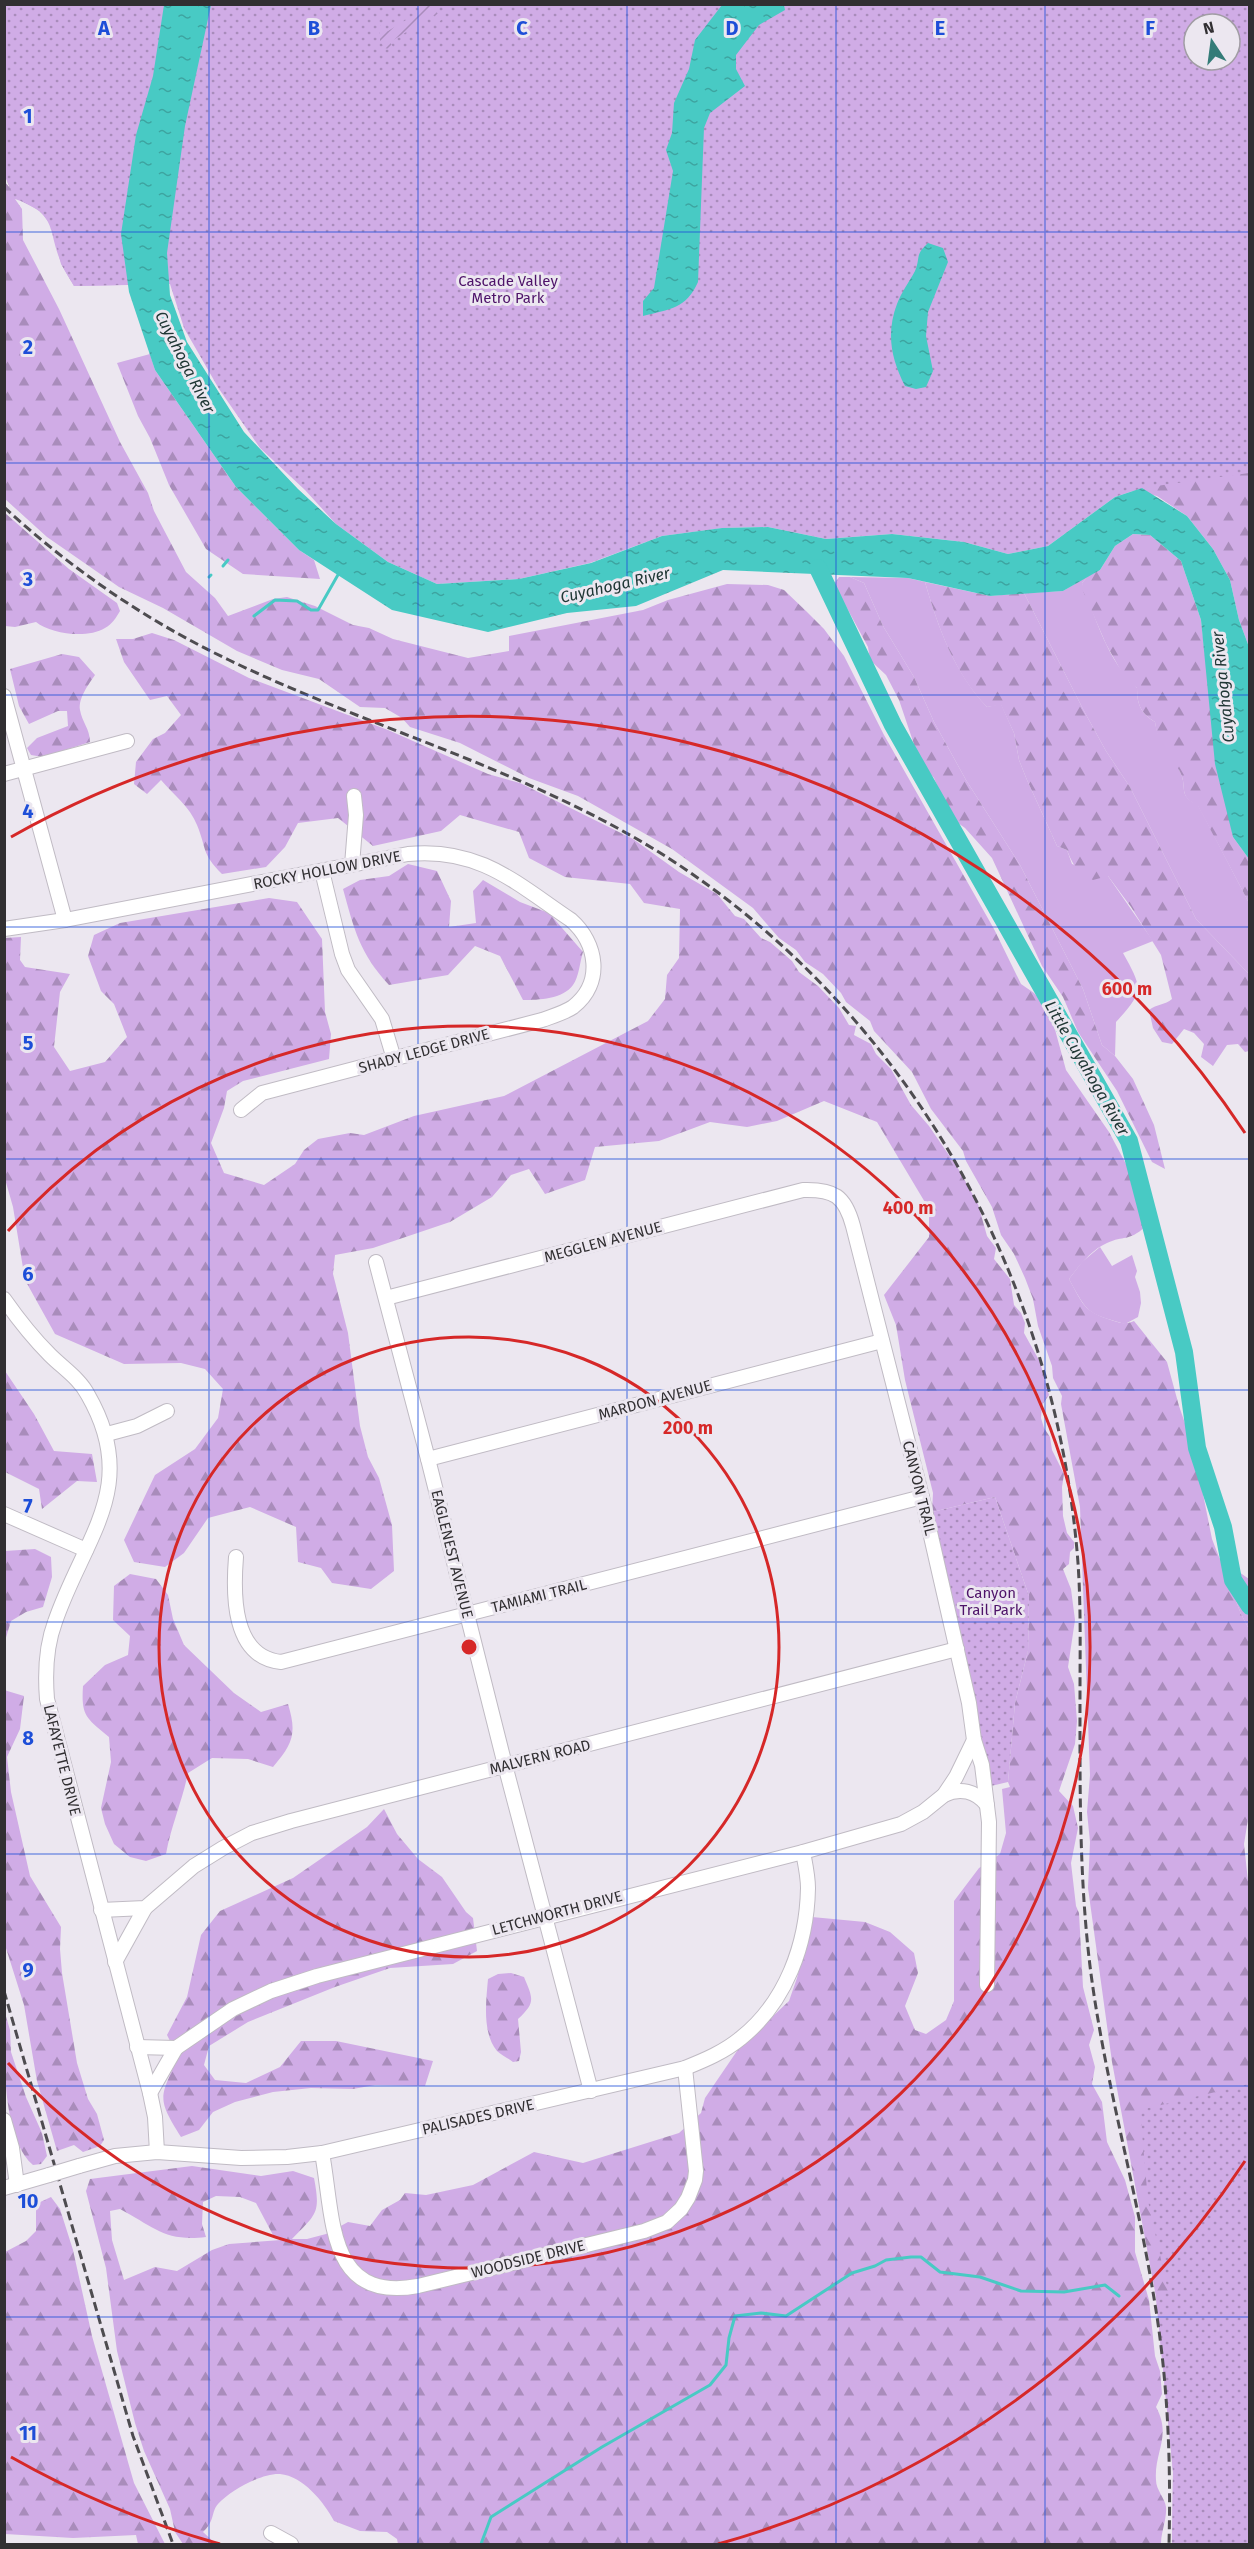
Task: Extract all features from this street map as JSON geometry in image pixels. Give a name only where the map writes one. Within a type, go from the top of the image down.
[{"type":"street","points":[[4,696],[65,920]]},
{"type":"street","points":[[4,774],[127,741]]},
{"type":"street","points":[[352,865],[356,815],[354,796]]},
{"type":"street","name":"ROCKY HOLLOW DRIVE","points":[[4,929],[65,920],[424,853],[458,855],[485,864],[578,927],[592,948],[593,976]]},
{"type":"street","points":[[322,871],[348,970],[382,1019],[394,1059]]},
{"type":"street","name":"SHADY LEDGE DRIVE","points":[[241,1110],[262,1093],[562,1013],[580,999],[593,976]]},
{"type":"street","name":"MEGGLEN AVENUE","points":[[386,1298],[803,1190],[819,1189]]},
{"type":"street","name":"CANYON TRAIL","points":[[819,1189],[838,1197],[849,1210],[922,1497],[969,1703],[974,1740],[982,1765],[990,1838],[987,1985]]},
{"type":"street","name":"EAGLENEST AVENUE","points":[[376,1262],[591,2091]]},
{"type":"street","name":"LAFAYETTE DRIVE","points":[[4,1299],[29,1332],[83,1387],[107,1434],[109,1488],[102,1514],[54,1623],[47,1658],[46,1683],[50,1715],[150,2093],[155,2117],[157,2152]]},
{"type":"street","name":"MARDON AVENUE","points":[[428,1459],[882,1341]]},
{"type":"street","points":[[107,1434],[137,1426],[166,1411]]},
{"type":"street","name":"TAMIAMI TRAIL","points":[[236,1557],[233,1592],[245,1639],[251,1650],[259,1656],[281,1662],[922,1497]]},
{"type":"street","points":[[4,1514],[86,1550]]},
{"type":"street","name":"MALVERN ROAD","points":[[115,1962],[145,1908],[194,1866],[252,1833],[957,1649]]},
{"type":"street","name":"LETCHWORTH DRIVE","points":[[150,2093],[176,2048],[233,2009],[271,1991],[328,1973],[901,1824],[923,1812],[944,1795],[956,1777],[974,1740]]},
{"type":"street","points":[[944,1795],[956,1790],[969,1792],[978,1796],[987,1805]]},
{"type":"street","name":"PALISADES DRIVE","points":[[11,2187],[115,2156],[157,2152],[241,2158],[287,2157],[322,2153],[685,2068],[720,2052],[742,2038],[762,2018],[784,1988],[797,1955],[805,1913],[808,1886],[803,1851]]},
{"type":"street","points":[[101,1910],[145,1908]]},
{"type":"street","points":[[137,2047],[176,2048]]},
{"type":"street","name":"WOODSIDE DRIVE","points":[[322,2153],[339,2250],[346,2265],[360,2278],[376,2286],[394,2289],[418,2286],[644,2231],[674,2216],[688,2198],[696,2172],[685,2068]]},
{"type":"street","points":[[4,2120],[12,2148],[11,2187]]},
{"type":"street","points":[[271,2533],[291,2544]]},
{"type":"green space","name":"Cascade Valley Metro Park","points":[[4,5],[1249,5],[1249,473],[1142,488],[1115,497],[1048,546],[1008,554],[964,542],[892,534],[826,539],[768,527],[723,528],[662,536],[590,563],[519,579],[437,584],[388,562],[336,524],[305,490],[260,448],[219,389],[184,328],[170,284],[74,286],[61,264],[51,225],[40,211],[14,197],[5,176]]},
{"type":"green space","points":[[421,5],[431,5],[442,19],[439,22],[434,15],[390,42],[392,50],[385,48],[380,41],[380,26],[383,25],[388,31],[424,9]]},
{"type":"green space","points":[[4,100],[121,234],[128,285],[74,286],[62,265],[45,218],[39,211],[15,199],[22,209],[23,240],[59,309],[120,442],[148,493],[154,511],[186,572],[215,598],[228,616],[273,599],[287,597],[315,606],[353,625],[369,628],[393,639],[468,658],[509,651],[509,636],[643,610],[668,600],[727,584],[768,585],[784,590],[824,629],[844,656],[884,735],[994,929],[1021,984],[1034,993],[1050,1011],[1066,1070],[1109,1132],[1126,1164],[1140,1198],[1145,1227],[1130,1237],[1101,1246],[1086,1258],[1069,1279],[1081,1301],[1089,1310],[1120,1323],[1134,1321],[1167,1362],[1194,1449],[1212,1539],[1249,1629],[1250,1807],[1244,1844],[1250,1900],[1249,2293],[1172,2544],[1173,2472],[1156,2297],[1112,2062],[1088,1888],[1090,1842],[1087,1812],[1090,1775],[1080,1507],[1061,1404],[1062,1396],[1053,1378],[1052,1366],[1038,1326],[1033,1299],[1014,1254],[1001,1235],[992,1207],[966,1161],[963,1151],[931,1109],[912,1072],[874,1031],[870,1021],[846,1002],[841,993],[823,974],[805,962],[796,950],[779,938],[753,908],[672,849],[578,796],[529,778],[460,743],[410,727],[402,718],[385,708],[360,707],[319,679],[282,670],[237,651],[163,608],[119,587],[47,537],[5,499],[4,181],[10,188],[5,176]]},
{"type":"green space","points":[[150,354],[155,370],[236,487],[299,550],[314,560],[320,579],[243,574],[206,549],[169,485],[117,363]]},
{"type":"green space","points":[[1023,464],[1249,466],[1249,647],[1239,620],[1230,580],[1213,549],[1187,516],[1157,496]]},
{"type":"green space","points":[[5,513],[69,569],[117,603],[120,611],[112,623],[97,631],[79,634],[51,630],[36,622],[15,627],[5,626]]},
{"type":"green space","points":[[1133,534],[1150,535],[1181,561],[1201,620],[1209,690],[1233,837],[1249,859],[1249,903],[1198,806],[1185,795],[1180,771],[1166,755],[1155,722],[1141,708],[1137,688],[1126,680],[1106,644],[1083,591],[1082,583],[1088,576],[1100,570],[1115,546]]},
{"type":"green space","points":[[1088,576],[1082,583],[1104,639],[1118,665],[1137,688],[1141,708],[1155,722],[1163,744],[1181,774],[1185,795],[1198,805],[1249,903],[1249,974],[1196,919],[1130,787],[1106,751],[1084,711],[1024,593],[1063,591]]},
{"type":"green space","points":[[839,577],[850,577],[864,583],[883,626],[914,677],[934,722],[966,780],[1020,865],[1083,989],[1102,1045],[1115,1056],[1133,1079],[1154,1125],[1165,1169],[1152,1162],[1117,1091],[1078,1032],[1063,997],[1042,966],[992,858],[965,828],[954,820],[934,778],[920,762],[899,700],[886,675],[870,660],[868,647],[834,584]]},
{"type":"green space","points":[[850,577],[908,578],[925,582],[948,648],[965,679],[987,707],[1001,704],[1014,733],[1019,760],[1057,846],[1067,850],[1072,864],[1108,876],[1153,941],[1123,953],[1138,989],[1132,1003],[1116,1022],[1115,1056],[1102,1045],[1083,989],[1020,865],[966,780],[934,722],[914,677],[883,626],[864,583]]},
{"type":"green space","points":[[925,582],[990,596],[1024,593],[1084,711],[1106,751],[1130,787],[1196,919],[1249,974],[1249,1051],[1245,1052],[1238,1044],[1227,1045],[1213,1066],[1201,1057],[1204,1044],[1194,1033],[1184,1029],[1172,1044],[1162,1042],[1153,1028],[1149,1010],[1172,999],[1161,955],[1131,907],[1108,876],[1093,880],[1077,868],[1067,850],[1057,846],[1019,760],[1014,733],[1001,705],[987,707],[965,679],[948,649]]},
{"type":"green space","points":[[152,633],[174,640],[249,678],[388,730],[488,774],[520,783],[633,839],[679,872],[717,894],[735,916],[744,919],[761,938],[770,942],[792,961],[799,972],[818,986],[839,1008],[849,1025],[856,1026],[854,1035],[871,1044],[876,1054],[891,1069],[911,1105],[929,1126],[959,1170],[978,1204],[987,1236],[996,1248],[994,1259],[1010,1279],[1014,1305],[1021,1313],[1025,1323],[1024,1333],[1040,1362],[1049,1395],[1042,1405],[1041,1418],[1050,1437],[1052,1450],[1064,1474],[1063,1516],[1067,1533],[1074,1542],[1069,1564],[1063,1569],[1071,1589],[1075,1620],[1068,1667],[1074,1684],[1077,1721],[1075,1744],[1059,1791],[1073,1806],[1078,1828],[1071,1863],[1076,1906],[1079,1913],[1083,1987],[1094,2030],[1089,2045],[1095,2067],[1092,2084],[1102,2102],[1107,2142],[1125,2180],[1135,2217],[1135,2252],[1149,2300],[1155,2356],[1160,2371],[1162,2394],[1156,2407],[1161,2417],[1163,2435],[1157,2461],[1156,2480],[1166,2512],[1161,2544],[398,2544],[397,2539],[387,2532],[360,2531],[334,2521],[312,2491],[297,2480],[280,2474],[264,2476],[246,2484],[218,2504],[203,2532],[216,2544],[183,2544],[175,2532],[170,2509],[144,2451],[135,2423],[117,2351],[106,2268],[86,2191],[90,2179],[192,2166],[261,2176],[293,2171],[314,2178],[317,2199],[315,2213],[292,2239],[307,2239],[326,2234],[348,2222],[370,2226],[382,2210],[400,2200],[405,2193],[426,2195],[473,2185],[534,2152],[583,2163],[679,2133],[701,2113],[705,2098],[739,2048],[789,2001],[812,1917],[865,1922],[890,1932],[914,1953],[918,1973],[905,2006],[915,2030],[926,2034],[946,2020],[954,2001],[954,1901],[979,1868],[1000,1854],[1006,1833],[1002,1789],[1010,1787],[1008,1782],[1015,1703],[1028,1651],[1029,1596],[995,1497],[932,1512],[933,1493],[905,1380],[896,1325],[884,1295],[929,1237],[929,1209],[877,1122],[824,1101],[777,1121],[747,1127],[710,1122],[659,1141],[595,1147],[585,1180],[545,1194],[529,1169],[511,1175],[492,1197],[450,1222],[373,1248],[335,1255],[333,1274],[348,1333],[360,1426],[368,1457],[379,1478],[392,1525],[394,1571],[371,1589],[332,1583],[321,1568],[298,1562],[296,1527],[250,1507],[208,1518],[184,1553],[165,1567],[134,1562],[124,1540],[155,1475],[195,1449],[218,1418],[223,1389],[205,1369],[181,1363],[124,1364],[55,1334],[25,1280],[13,1207],[5,1179],[4,938],[21,937],[20,960],[25,967],[70,974],[60,992],[54,1047],[70,1071],[105,1062],[127,1037],[114,1004],[101,991],[88,956],[94,935],[120,923],[269,898],[297,902],[322,939],[325,1012],[331,1034],[329,1059],[243,1081],[227,1091],[224,1108],[211,1143],[224,1173],[264,1185],[295,1164],[304,1150],[318,1139],[350,1133],[364,1135],[414,1116],[504,1096],[648,1021],[665,999],[667,975],[679,958],[680,909],[644,903],[630,884],[565,877],[529,858],[519,832],[460,815],[441,831],[373,846],[338,818],[298,823],[285,847],[266,867],[222,874],[207,856],[197,825],[190,812],[161,780],[147,794],[134,784],[136,762],[153,739],[165,733],[181,715],[167,696],[150,700],[124,662],[116,639],[133,639]],"holes":[[[216,2196],[240,2197],[256,2203],[273,2235],[281,2240],[229,2244],[212,2250],[177,2271],[155,2267],[124,2280],[112,2240],[110,2211],[120,2209],[160,2232],[170,2235],[206,2237],[202,2224],[203,2202]]]},
{"type":"green space","points":[[62,654],[79,657],[95,675],[84,691],[80,705],[90,742],[43,757],[31,755],[27,748],[37,738],[68,726],[67,711],[58,711],[29,724],[19,706],[10,669]]},
{"type":"green space","points":[[408,864],[437,871],[451,901],[449,927],[476,923],[473,891],[483,880],[520,902],[549,913],[583,952],[573,985],[569,990],[557,996],[523,1000],[500,956],[475,946],[448,975],[389,985],[371,963],[359,940],[343,889],[360,880],[389,876]]},
{"type":"green space","points":[[1100,1247],[1112,1266],[1132,1255],[1137,1271],[1135,1277],[1141,1303],[1138,1317],[1125,1324],[1096,1314],[1085,1306],[1069,1279],[1082,1262]]},
{"type":"green space","points":[[5,1371],[34,1414],[54,1451],[92,1454],[97,1482],[77,1481],[42,1509],[39,1489],[5,1472]]},
{"type":"green space","name":"Canyon Trail Park","points":[[995,1497],[1029,1596],[1028,1651],[1015,1703],[1008,1782],[991,1786],[932,1512]]},
{"type":"green space","points":[[35,1549],[51,1557],[52,1577],[43,1607],[26,1612],[11,1621],[5,1641],[5,1551]]},
{"type":"green space","points":[[1219,1558],[1249,1579],[1249,1629],[1241,1614]]},
{"type":"green space","points":[[130,1574],[156,1579],[168,1595],[173,1619],[184,1645],[234,1693],[261,1712],[288,1704],[292,1723],[289,1745],[273,1767],[248,1759],[212,1758],[188,1773],[166,1854],[146,1861],[130,1857],[114,1844],[105,1824],[101,1808],[111,1762],[109,1737],[90,1720],[83,1704],[83,1686],[105,1665],[128,1655],[130,1636],[113,1620],[114,1586]]},
{"type":"green space","points":[[4,1690],[24,1696],[20,1729],[7,1757],[11,1792],[30,1876],[61,1927],[62,1973],[77,2063],[88,2099],[97,2114],[104,2140],[100,2146],[83,2152],[74,2145],[57,2151],[37,2081],[24,2005],[5,1945]]},
{"type":"green space","points":[[384,1809],[397,1834],[418,1859],[442,1877],[466,1912],[473,1918],[477,1951],[453,1964],[390,1968],[248,2022],[209,2046],[204,2065],[215,2080],[246,2083],[280,2067],[301,2041],[336,2041],[433,2061],[425,2086],[375,2085],[353,2089],[311,2088],[273,2092],[235,2102],[213,2112],[199,2130],[181,2137],[164,2105],[164,2090],[178,2057],[167,2035],[187,1997],[201,1935],[220,1911],[293,1878],[367,1827]]},
{"type":"green space","points":[[511,1973],[524,1977],[531,1995],[528,2008],[518,2019],[521,2052],[519,2061],[513,2062],[497,2051],[492,2044],[486,2016],[488,1979],[498,1974]]},
{"type":"green space","points":[[5,2013],[10,2030],[11,2052],[26,2097],[42,2133],[47,2156],[41,2164],[33,2165],[23,2152],[15,2135],[10,2115],[5,2071]]},
{"type":"green space","points":[[1249,2084],[1249,2544],[1172,2544],[1173,2472],[1156,2297],[1168,2291],[1148,2201],[1140,2110]]},
{"type":"green space","points":[[51,2197],[60,2209],[73,2250],[92,2336],[134,2483],[165,2544],[138,2544],[136,2535],[73,2538],[5,2534],[5,2252],[26,2241],[36,2231],[36,2204]]},
{"type":"water","name":"Cuyahoga River","points":[[164,5],[211,5],[185,126],[167,253],[170,295],[187,342],[244,432],[298,489],[336,524],[388,562],[437,584],[519,579],[591,563],[662,536],[722,528],[768,527],[826,539],[892,534],[964,542],[1008,554],[1048,546],[1115,497],[1142,488],[1187,516],[1213,549],[1230,580],[1239,620],[1249,647],[1249,859],[1233,837],[1215,764],[1201,620],[1181,561],[1150,535],[1133,534],[1115,546],[1100,570],[1063,591],[990,596],[908,578],[723,570],[636,606],[567,613],[488,632],[392,610],[299,550],[236,487],[155,370],[129,292],[121,234],[136,135],[153,76]]},
{"type":"water","points":[[722,5],[784,5],[785,10],[759,25],[736,55],[736,69],[745,86],[710,113],[704,128],[698,282],[682,303],[643,316],[643,301],[654,288],[673,171],[666,150],[672,133],[674,103],[689,69],[695,40]]},
{"type":"water","points":[[928,243],[943,248],[948,262],[928,312],[926,336],[933,371],[926,387],[916,389],[905,386],[893,356],[891,336],[899,300],[915,271],[919,254]]},
{"type":"waterway","points":[[223,566],[228,560]]},
{"type":"waterway","name":"Little Cuyahoga River","points":[[818,568],[893,725],[1129,1141],[1184,1352],[1197,1448],[1223,1527],[1233,1580],[1250,1606]]},
{"type":"waterway","points":[[254,616],[275,600],[297,601],[311,610],[318,610],[339,573]]},
{"type":"waterway","points":[[481,2544],[491,2517],[602,2447],[710,2385],[726,2365],[729,2338],[735,2316],[761,2313],[786,2316],[852,2273],[886,2260],[911,2257],[921,2257],[940,2272],[980,2277],[1021,2291],[1064,2292],[1105,2285],[1119,2296]]},
{"type":"railway","points":[[4,507],[56,552],[111,592],[139,611],[199,645],[285,686],[458,755],[571,804],[679,865],[762,928],[837,1000],[903,1081],[958,1168],[1004,1260],[1040,1358],[1064,1459],[1079,1579],[1081,1830],[1086,1932],[1103,2050],[1147,2256],[1159,2329],[1168,2421],[1169,2544]]},
{"type":"railway","points":[[4,1991],[133,2436],[173,2544]]}]
